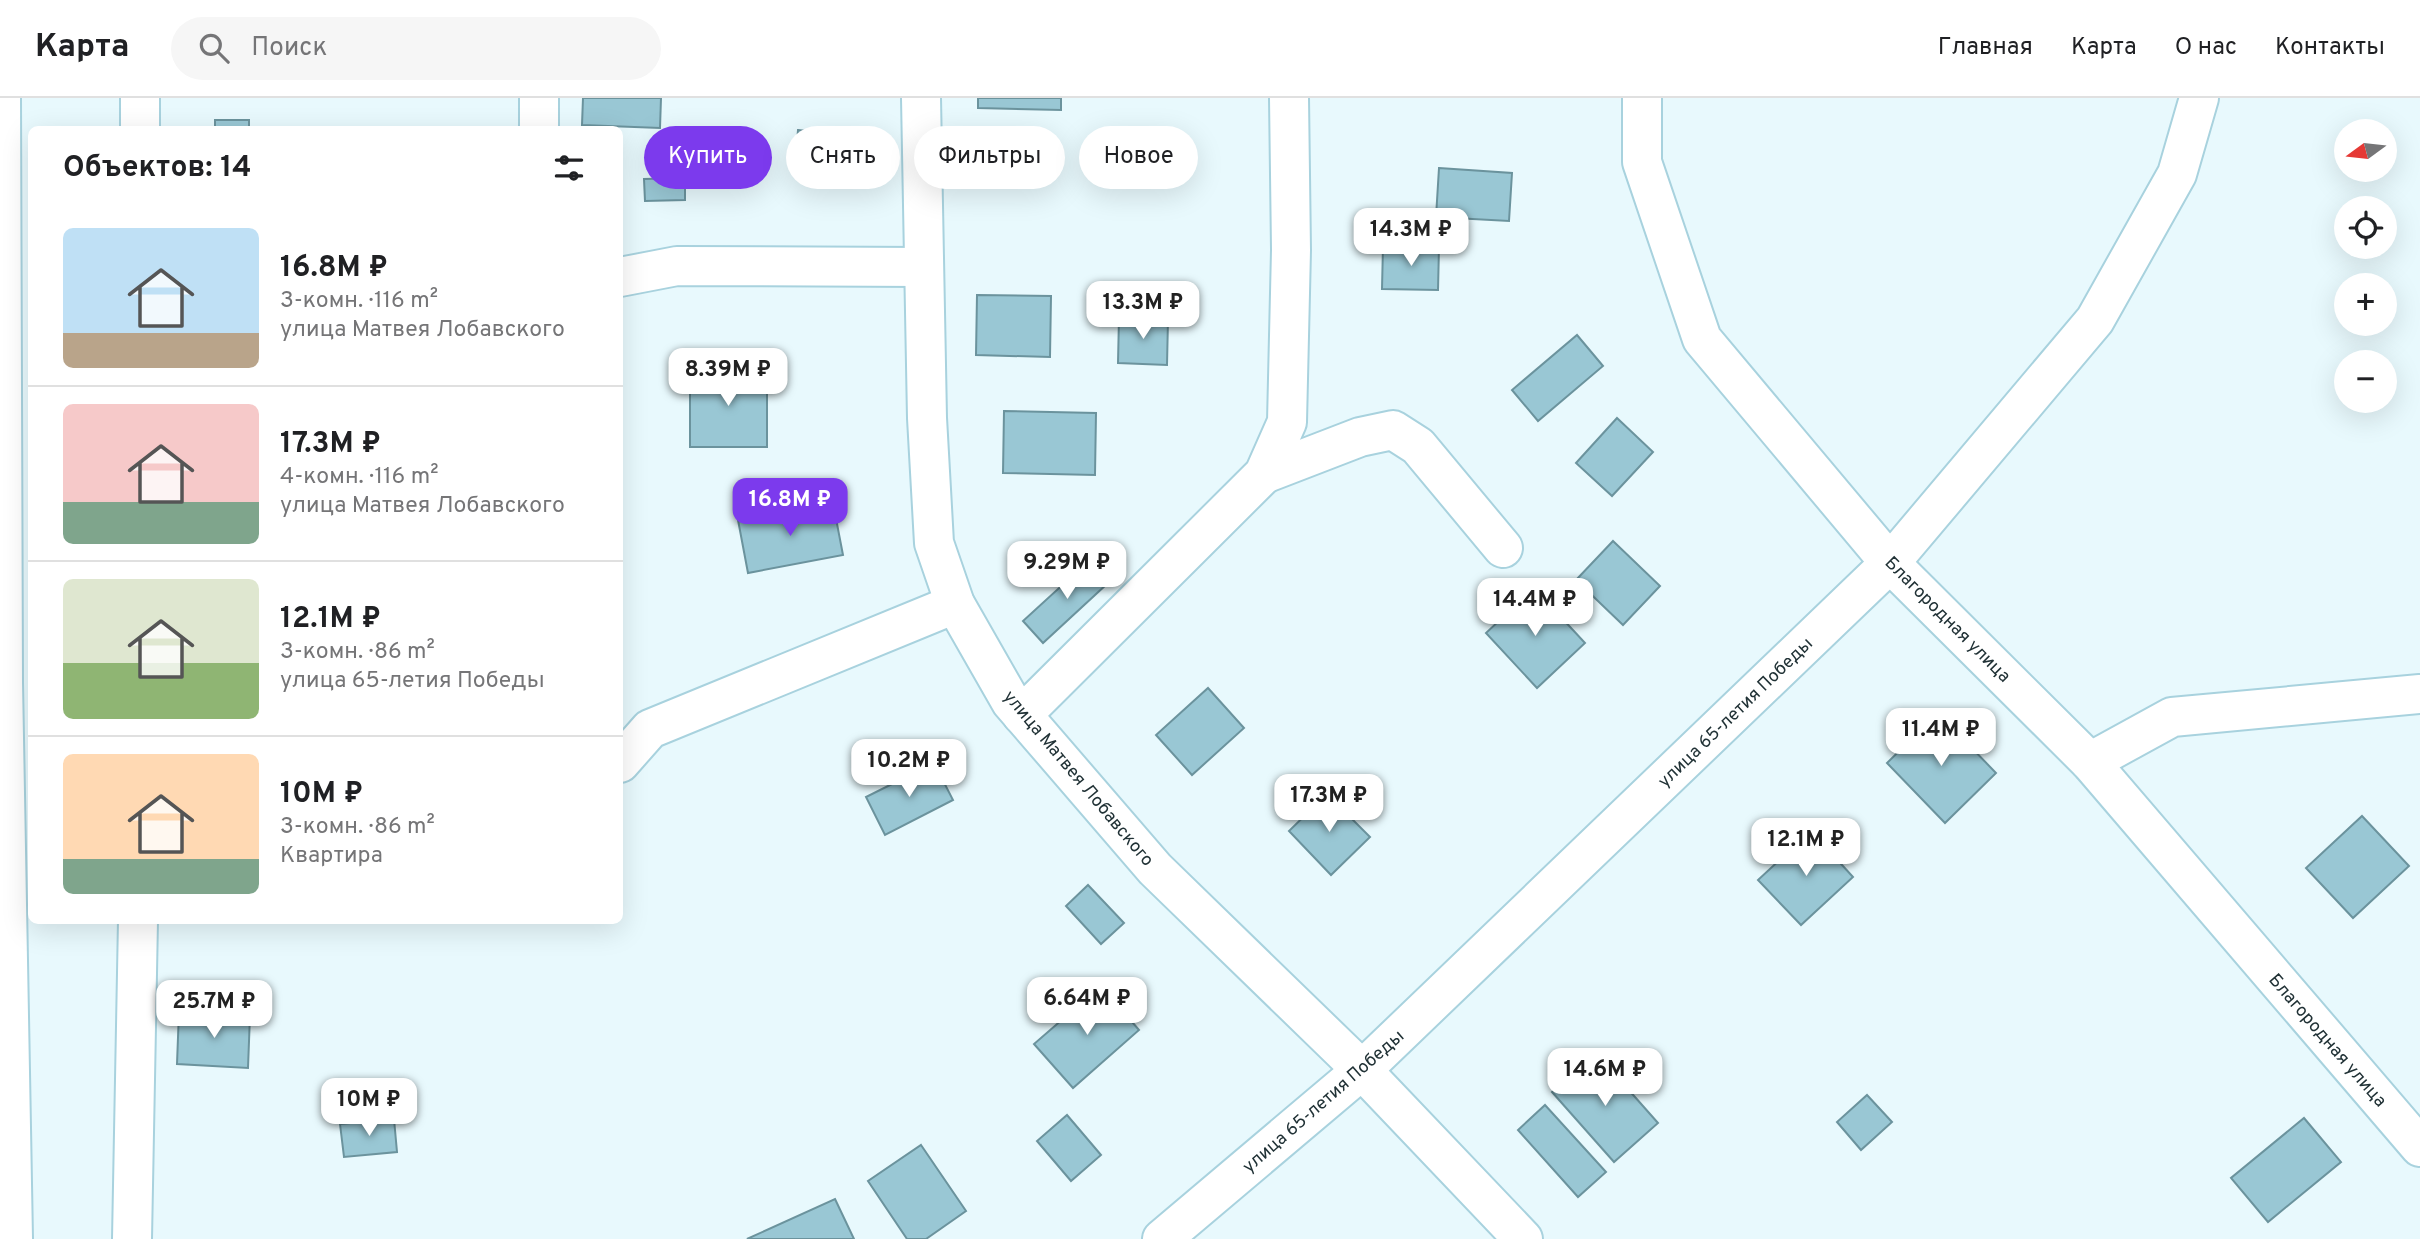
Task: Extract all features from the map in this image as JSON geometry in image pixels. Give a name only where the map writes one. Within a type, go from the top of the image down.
[{"type":"street","points":[[1,98],[2,668],[13,1239]]},
{"type":"street","points":[[140,98],[140,126]]},
{"type":"street","points":[[539,98],[539,126]]},
{"type":"street","name":"улица Матвея Лобавского","points":[[921,98],[927,418],[934,543],[955,604],[1011,702],[1155,869],[1362,1070],[1523,1239]]},
{"type":"street","points":[[1022,715],[1264,474],[1287,422],[1291,250],[1289,98]]},
{"type":"street","name":"Благородная улица","points":[[1642,98],[1642,162],[1702,339],[1891,563],[2090,762],[2420,1147]]},
{"type":"street","name":"улица 65-летия Победы","points":[[1162,1239],[1362,1070],[1891,563],[2095,320],[2178,174],[2199,98]]},
{"type":"street","points":[[623,276],[677,266],[924,267]]},
{"type":"street","points":[[1264,474],[1360,437],[1393,430],[1418,446],[1503,548]]},
{"type":"street","points":[[623,760],[650,729],[955,604]]},
{"type":"street","points":[[2090,762],[2172,717],[2420,694]]},
{"type":"street","points":[[132,1239],[138,924]]},
{"type":"building","points":[[583,98],[661,98],[660,126],[582,125]]},
{"type":"building","points":[[978,98],[1061,98],[1061,110],[978,108]]},
{"type":"building","points":[[215,120],[249,120],[249,126],[215,126]]},
{"type":"building","points":[[1439,168],[1512,173],[1509,221],[1436,217]]},
{"type":"building","points":[[644,189],[685,189],[685,200],[645,201]]},
{"type":"building","points":[[1383,246],[1439,247],[1438,290],[1382,289]]},
{"type":"building","points":[[977,295],[1051,296],[1050,357],[976,355]]},
{"type":"building","points":[[1119,317],[1168,319],[1167,365],[1118,363]]},
{"type":"building","points":[[1577,335],[1603,366],[1538,421],[1512,390]]},
{"type":"building","points":[[690,370],[767,370],[767,447],[690,447]]},
{"type":"building","points":[[1004,411],[1096,413],[1095,475],[1003,473]]},
{"type":"building","points":[[1617,418],[1653,452],[1612,496],[1576,463]]},
{"type":"building","points":[[833,503],[843,555],[748,573],[738,520]]},
{"type":"building","points":[[1613,541],[1660,586],[1623,625],[1576,580]]},
{"type":"building","points":[[1093,557],[1108,583],[1043,643],[1023,621]]},
{"type":"building","points":[[1534,588],[1585,643],[1537,688],[1486,633]]},
{"type":"building","points":[[1208,688],[1244,728],[1192,775],[1156,735]]},
{"type":"building","points":[[1938,713],[1996,773],[1945,823],[1887,763]]},
{"type":"building","points":[[934,763],[953,800],[885,835],[866,797]]},
{"type":"building","points":[[1327,794],[1370,837],[1331,875],[1289,831]]},
{"type":"building","points":[[2362,816],[2409,866],[2353,918],[2306,868]]},
{"type":"building","points":[[1811,831],[1853,877],[1801,925],[1758,880]]},
{"type":"building","points":[[1088,885],[1124,923],[1101,944],[1066,906]]},
{"type":"building","points":[[1101,986],[1139,1030],[1073,1088],[1034,1044]]},
{"type":"building","points":[[179,1011],[250,1015],[248,1068],[177,1064]]},
{"type":"building","points":[[1596,1053],[1658,1123],[1614,1162],[1552,1092]]},
{"type":"building","points":[[1867,1095],[1892,1122],[1861,1150],[1837,1122]]},
{"type":"building","points":[[1545,1105],[1606,1172],[1578,1197],[1518,1130]]},
{"type":"building","points":[[1067,1115],[1101,1155],[1071,1181],[1037,1141]]},
{"type":"building","points":[[2304,1118],[2341,1162],[2268,1222],[2231,1178]]},
{"type":"building","points":[[394,1119],[397,1152],[344,1157],[340,1124]]},
{"type":"building","points":[[921,1145],[966,1211],[926,1239],[907,1239],[868,1181]]},
{"type":"building","points":[[835,1199],[854,1239],[747,1239]]}]
